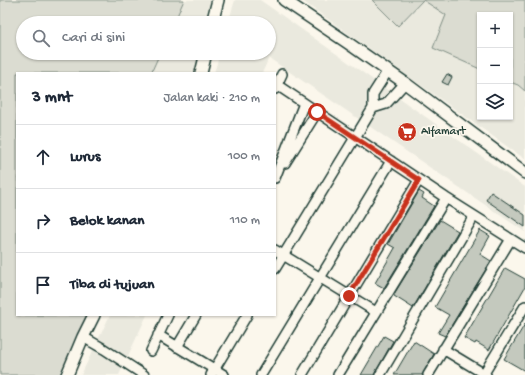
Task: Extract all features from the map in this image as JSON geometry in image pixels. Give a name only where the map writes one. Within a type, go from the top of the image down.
[{"type":"main road","points":[[214,16],[218,0]]},
{"type":"main road","points":[[284,0],[348,43],[525,173]]},
{"type":"main road","points":[[201,72],[204,60]]},
{"type":"main road","points":[[67,375],[94,316]]},
{"type":"street","points":[[276,267],[373,108],[373,94],[388,72]]},
{"type":"street","points":[[282,74],[276,87],[304,103],[446,198],[525,248]]},
{"type":"street","points":[[373,108],[386,104],[405,84]]},
{"type":"street","points":[[276,175],[304,103]]},
{"type":"street","points":[[276,176],[317,112]]},
{"type":"street","points":[[261,375],[391,161]]},
{"type":"street","points":[[302,375],[419,180]]},
{"type":"street","points":[[338,375],[446,198]]},
{"type":"street","points":[[380,375],[474,216]]},
{"type":"street","points":[[428,375],[510,239]]},
{"type":"street","points":[[276,251],[376,312]]},
{"type":"street","points":[[443,349],[484,375],[525,306]]},
{"type":"street","points":[[151,351],[168,316]]},
{"type":"street","points":[[177,347],[195,316]]},
{"type":"street","points":[[213,372],[246,316]]},
{"type":"street","points":[[158,335],[213,372],[224,375]]},
{"type":"street","points":[[83,337],[144,375]]},
{"type":"shaded area","points":[[0,0],[184,0],[177,16],[16,16],[16,60],[157,60],[151,72],[16,72],[16,316],[94,316],[66,375],[0,375]]},
{"type":"shaded area","points":[[184,0],[212,0],[208,16],[177,16]]},
{"type":"shaded area","points":[[235,0],[260,0],[525,187],[525,232],[272,60],[276,60],[276,16],[230,16]]},
{"type":"shaded area","points":[[301,0],[372,0],[398,26],[423,0],[447,15],[433,48],[477,68],[477,120],[513,120],[513,83],[525,91],[525,159]]},
{"type":"shaded area","points":[[372,0],[423,0],[398,26]]},
{"type":"shaded area","points":[[423,0],[525,0],[525,91],[513,83],[513,12],[477,12],[477,68],[433,48],[446,15]]},
{"type":"shaded area","points":[[157,60],[197,60],[193,72],[151,72]]},
{"type":"shaded area","points":[[218,60],[268,60],[262,72],[214,72]]},
{"type":"shaded area","points":[[110,316],[147,316],[119,375],[81,375]]},
{"type":"building","points":[[447,74],[452,77],[448,85],[442,82]]},
{"type":"building","points":[[419,191],[424,194],[422,198],[434,206],[384,288],[375,283],[395,248],[388,244]]},
{"type":"building","points":[[491,192],[525,215],[525,227],[486,200]]},
{"type":"building","points":[[440,220],[458,231],[413,308],[394,296],[394,294]]},
{"type":"building","points":[[480,230],[490,236],[480,254],[491,261],[445,336],[438,333],[449,315],[435,307]]},
{"type":"building","points":[[505,268],[525,279],[525,287],[489,350],[476,342],[475,344],[464,338]]},
{"type":"building","points":[[525,324],[525,371],[504,359]]},
{"type":"building","points":[[384,336],[393,341],[374,375],[361,375]]},
{"type":"building","points":[[414,341],[434,354],[422,375],[394,375]]},
{"type":"place","name":"Alfamart","points":[[407,132]]},
{"type":"route","points":[[317,112],[419,180],[349,296]]}]
